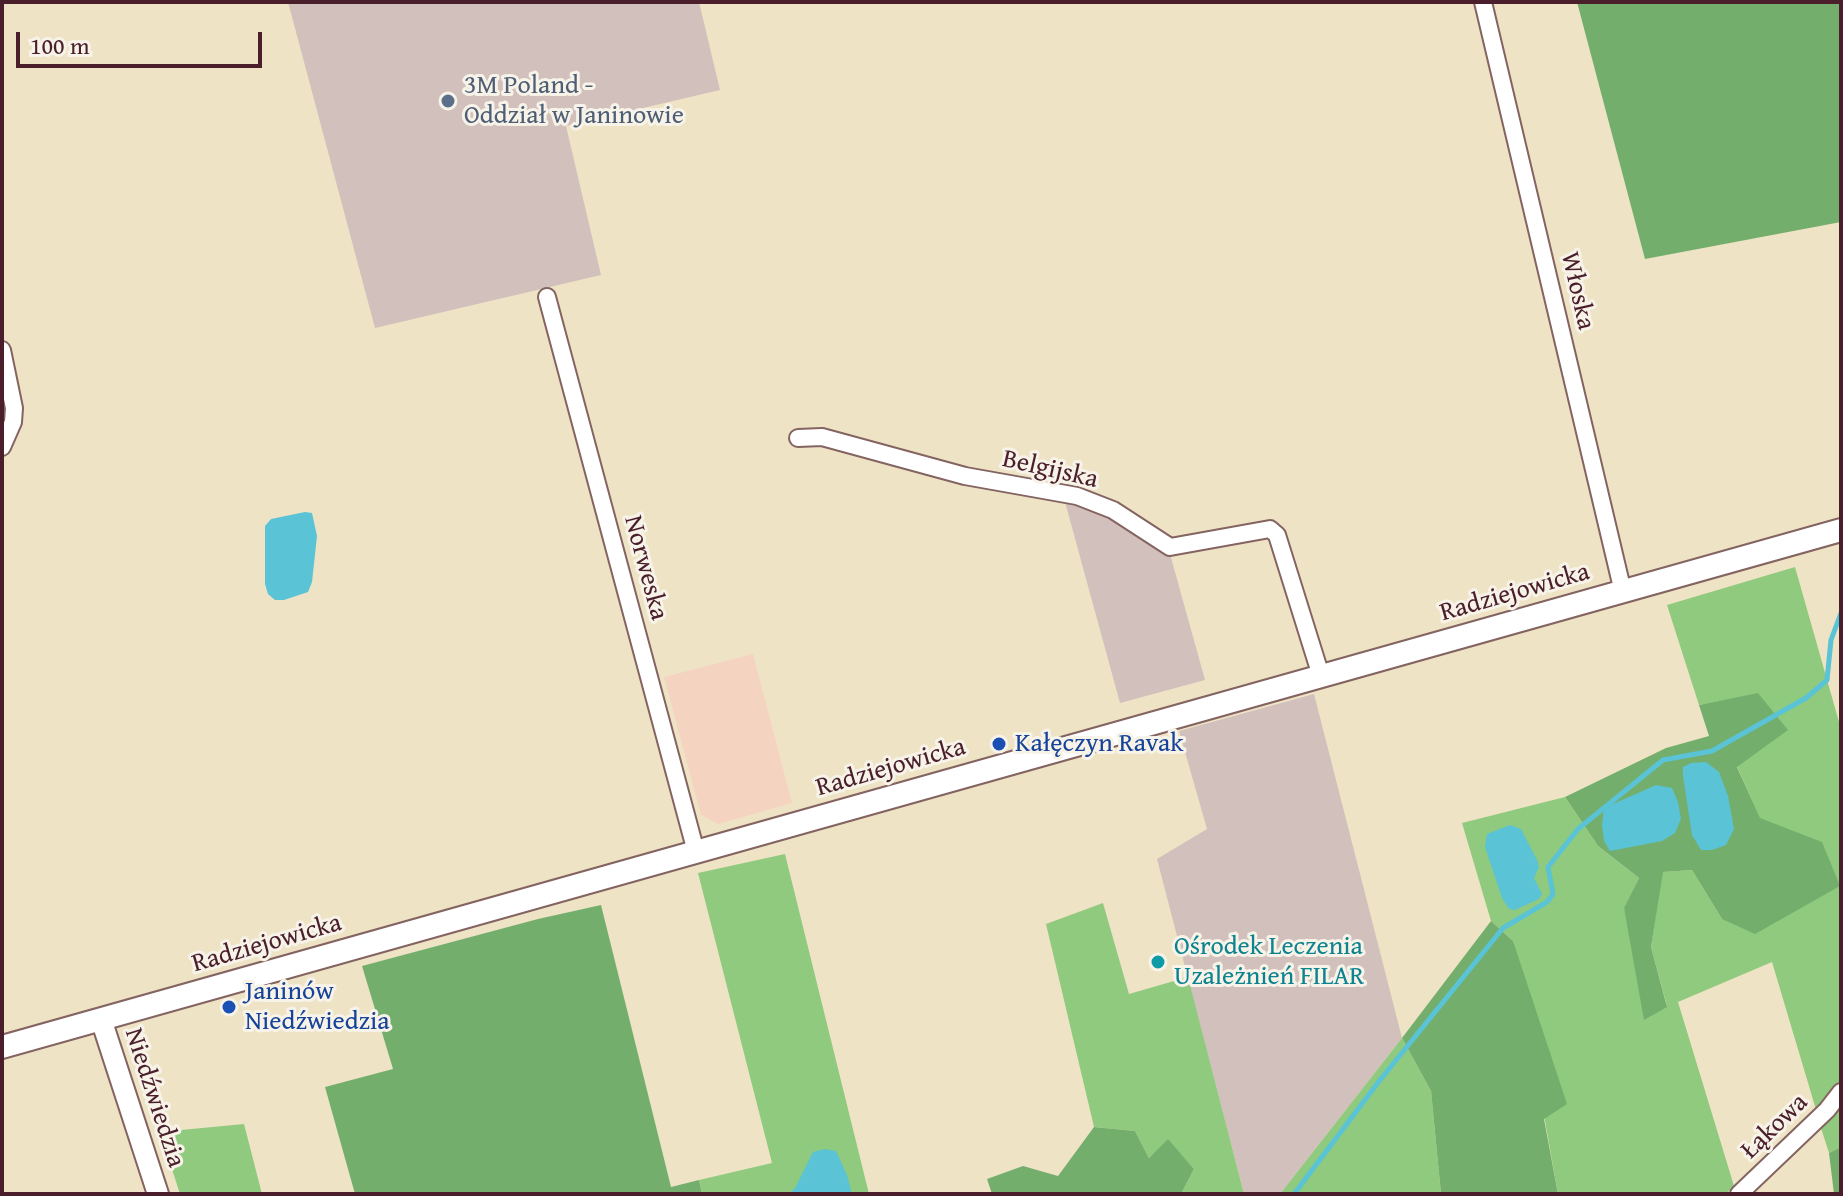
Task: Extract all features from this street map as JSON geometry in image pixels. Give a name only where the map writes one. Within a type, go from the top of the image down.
[{"type":"main road","name":"Radziejowicka","points":[[2,1047],[1841,530]]},
{"type":"street","name":"Włoska","points":[[1483,2],[1623,592]]},
{"type":"street","name":"Norweska","points":[[547,297],[696,852]]},
{"type":"street","points":[[2,350],[14,408],[13,422],[2,447]]},
{"type":"street","name":"Belgijska","points":[[798,438],[822,437],[965,476],[1077,496],[1113,510],[1170,547],[1270,529],[1277,535],[1321,676]]},
{"type":"street","name":"Niedźwiedzia","points":[[101,1019],[158,1194]]},
{"type":"street","name":"Łąkowa","points":[[1739,1194],[1827,1110],[1841,1092]]},
{"type":"shaded area","points":[[288,2],[699,2],[720,90],[566,126],[601,275],[375,328]]},
{"type":"shaded area","points":[[1065,502],[1109,516],[1170,554],[1205,680],[1120,703]]},
{"type":"shaded area","points":[[753,654],[792,803],[718,824],[701,815],[664,677]]},
{"type":"shaded area","points":[[1314,694],[1402,1038],[1280,1194],[1244,1194],[1157,859],[1207,829],[1179,731]]},
{"type":"green space","points":[[1577,2],[1841,2],[1841,222],[1645,259]]},
{"type":"green space","points":[[1795,567],[1841,729],[1841,1081],[1817,1113],[1772,962],[1678,1002],[1734,1186],[1726,1194],[1558,1194],[1513,941],[1491,921],[1462,823],[1565,797],[1598,846],[1639,878],[1624,909],[1667,1006],[1651,947],[1662,872],[1692,870],[1722,919],[1821,842],[1760,819],[1737,766],[1787,730],[1758,694],[1699,705],[1667,605]]},
{"type":"green space","points":[[1758,693],[1788,730],[1737,767],[1760,818],[1822,842],[1840,886],[1755,934],[1722,919],[1692,870],[1663,872],[1651,947],[1667,1007],[1644,1020],[1624,908],[1639,878],[1598,846],[1565,797],[1666,748],[1709,736],[1699,705]]},
{"type":"green space","points":[[785,854],[869,1194],[702,1194],[699,1180],[772,1163],[698,873]]},
{"type":"green space","points":[[1103,903],[1129,994],[1188,977],[1244,1194],[1181,1194],[1194,1169],[1168,1140],[1149,1158],[1135,1131],[1094,1127],[1046,924]]},
{"type":"green space","points":[[601,905],[671,1187],[699,1180],[702,1194],[355,1194],[325,1087],[393,1069],[362,966]]},
{"type":"green space","points":[[1491,921],[1513,941],[1567,1104],[1544,1119],[1558,1194],[1441,1194],[1431,1091],[1402,1038]]},
{"type":"green space","points":[[1402,1038],[1431,1091],[1441,1194],[1280,1194]]},
{"type":"green space","points":[[1841,1100],[1841,1147],[1829,1153],[1820,1125]]},
{"type":"green space","points":[[244,1124],[262,1194],[180,1194],[160,1132]]},
{"type":"green space","points":[[1094,1127],[1135,1131],[1149,1158],[1168,1139],[1194,1169],[1181,1194],[992,1194],[987,1179],[1023,1166],[1058,1176]]},
{"type":"green space","points":[[1841,1147],[1841,1194],[1834,1194],[1829,1153]]},
{"type":"water","points":[[312,513],[317,536],[312,582],[308,592],[275,600],[268,594],[265,584],[265,526],[271,519]]},
{"type":"water","points":[[1706,762],[1719,772],[1728,796],[1734,829],[1726,845],[1712,850],[1701,850],[1692,835],[1683,776],[1683,767]]},
{"type":"water","points":[[1656,785],[1672,788],[1678,802],[1681,819],[1675,833],[1662,841],[1610,851],[1604,841],[1604,808]]},
{"type":"water","points":[[1510,825],[1521,829],[1537,860],[1539,867],[1534,878],[1542,894],[1539,899],[1515,910],[1509,909],[1502,898],[1485,847],[1487,834]]},
{"type":"water","points":[[825,1149],[836,1151],[852,1194],[789,1194],[813,1152]]},
{"type":"waterway","points":[[1294,1194],[1380,1080],[1503,928],[1547,902],[1553,894],[1548,867],[1578,829],[1663,760],[1712,751],[1806,698],[1827,680],[1831,640],[1841,613]]},
{"type":"place","name":"3M Poland - Oddział w Janinowie","points":[[448,101]]},
{"type":"place","name":"Kałęczyn Ravak","points":[[999,744]]},
{"type":"place","name":"Ośrodek Leczenia Uzależnień FILAR","points":[[1158,962]]},
{"type":"place","name":"Janinów Niedźwiedzia","points":[[229,1007]]}]
